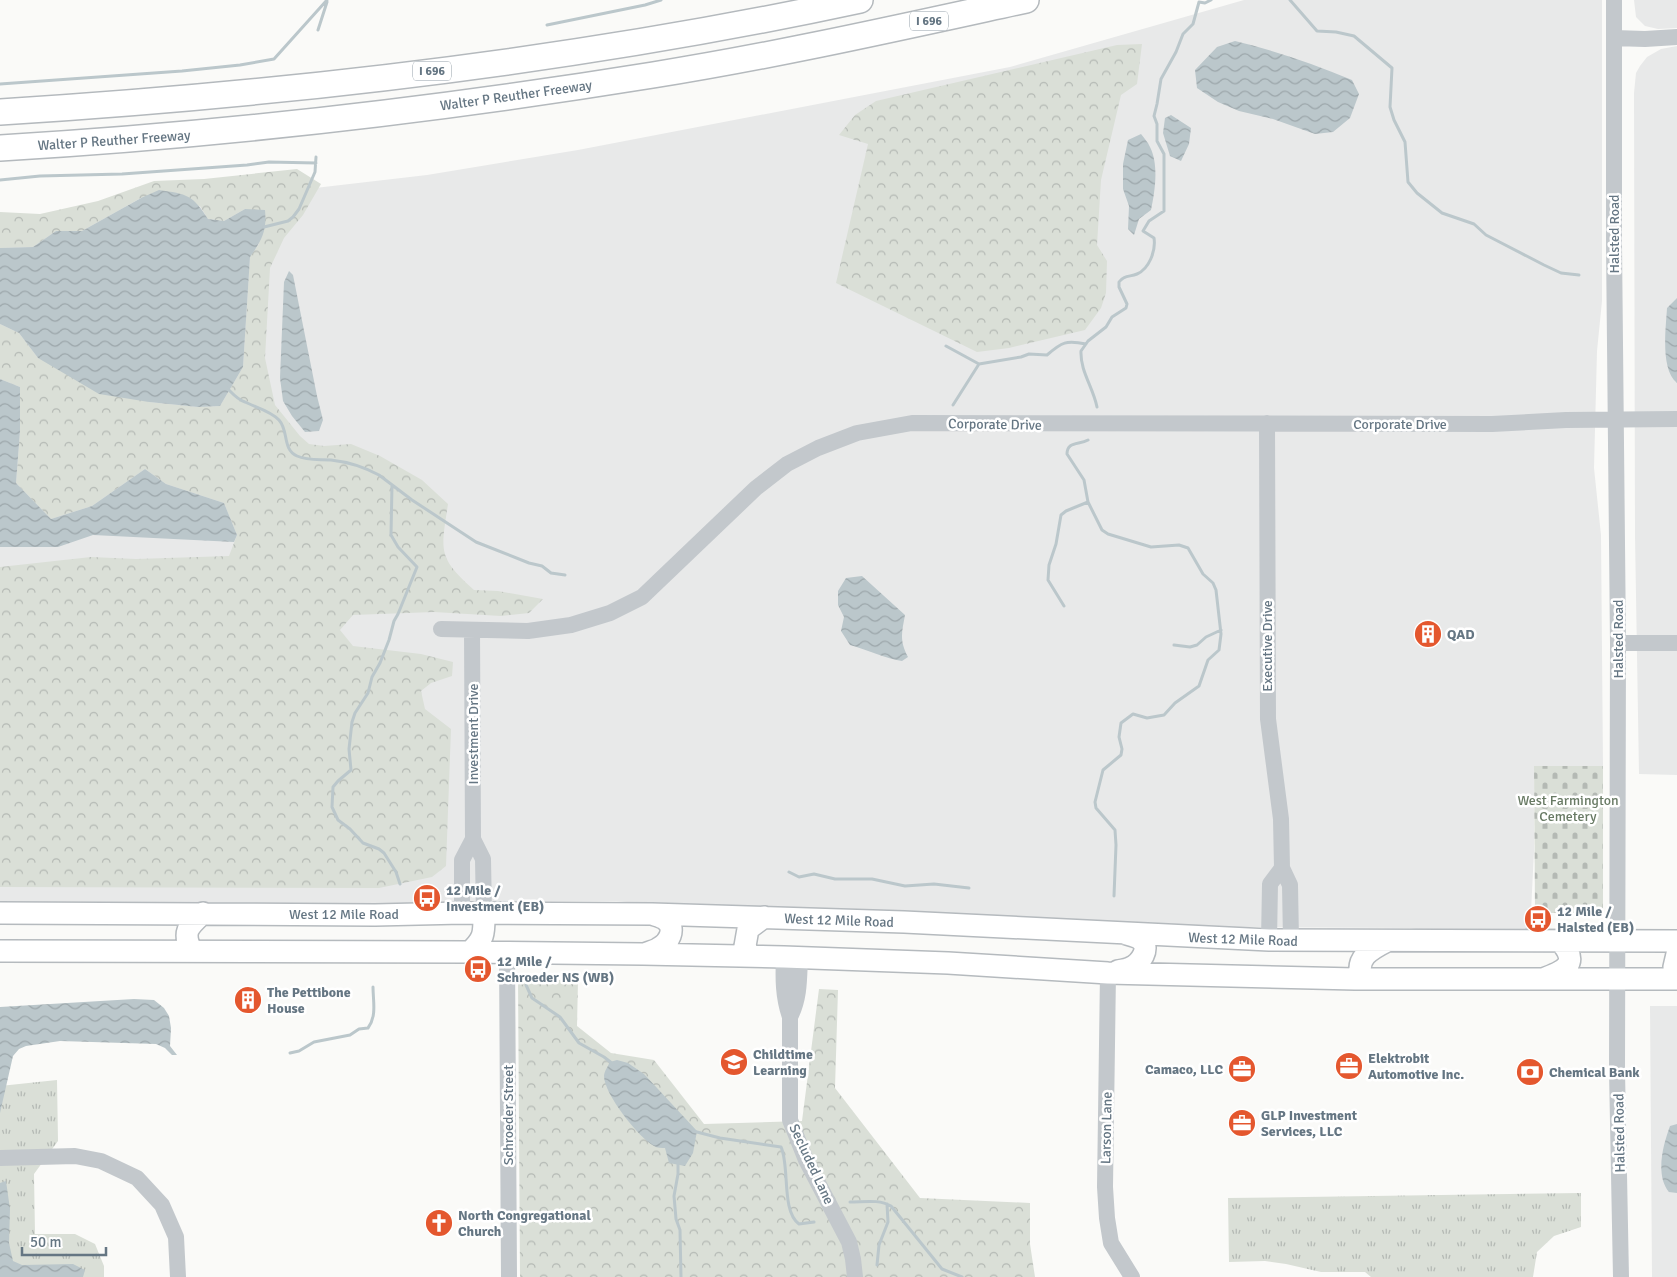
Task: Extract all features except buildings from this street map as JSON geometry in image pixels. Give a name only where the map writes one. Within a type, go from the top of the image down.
[{"type":"highway","name":"I 696","points":[[0,112],[96,106],[254,92],[470,67],[696,31],[860,0]]},
{"type":"highway","name":"Walter P Reuther Freeway","points":[[0,148],[216,132],[493,100],[656,75],[832,41],[1026,0]]},
{"type":"main road","name":"West 12 Mile Road","points":[[0,912],[375,915],[462,913],[652,914],[764,917],[1269,940],[1677,941]]},
{"type":"main road","points":[[470,952],[481,942],[484,913]]},
{"type":"main road","points":[[191,950],[187,942],[186,932],[192,923],[203,914]]},
{"type":"main road","points":[[643,954],[660,948],[670,938],[671,929],[669,923],[663,918],[652,914]]},
{"type":"main road","points":[[749,956],[745,946],[748,930],[764,917]]},
{"type":"main road","points":[[1108,973],[1128,969],[1136,965],[1145,952],[1140,939],[1124,934]]},
{"type":"main road","points":[[1362,979],[1360,972],[1362,958],[1370,950],[1387,941]]},
{"type":"main road","points":[[1540,980],[1559,973],[1570,960],[1568,950],[1560,941]]},
{"type":"main road","points":[[0,951],[191,950],[643,954],[948,963],[1108,973],[1362,979],[1540,980],[1677,978],[1674,962],[1677,954]]},
{"type":"street","name":"Halsted Road","points":[[1614,0],[1615,419],[1618,643],[1618,1071],[1621,1277]]},
{"type":"street","points":[[1614,38],[1644,39],[1677,36]]},
{"type":"street","name":"Corporate Drive","points":[[441,629],[528,631],[571,625],[610,613],[642,597],[756,488],[787,464],[818,448],[857,433],[912,423],[1492,424],[1566,420],[1677,419]]},
{"type":"street","name":"Executive Drive","points":[[1267,424],[1268,719],[1281,819],[1282,868],[1290,885],[1291,940]]},
{"type":"street","name":"Investment Drive","points":[[472,630],[473,839],[483,859],[484,913]]},
{"type":"street","points":[[1618,643],[1677,643]]},
{"type":"street","name":"Investment Drive","points":[[462,913],[462,860],[473,839]]},
{"type":"street","points":[[1269,940],[1270,884],[1282,868]]},
{"type":"street","name":"Schroeder Street","points":[[507,952],[509,1277]]},
{"type":"street","name":"Secluded Lane","points":[[792,957],[784,988],[790,1017],[790,1120],[806,1160],[849,1242],[855,1277]]},
{"type":"street","name":"Larson Lane","points":[[1108,973],[1106,1218],[1112,1243],[1132,1277]]},
{"type":"street","points":[[0,1158],[75,1156],[101,1161],[137,1178],[162,1205],[176,1237],[178,1277]]},
{"type":"shaded area","points":[[1244,0],[1602,0],[1602,301],[1597,351],[1594,468],[1601,535],[1603,766],[1534,766],[1534,851],[1531,912],[1533,937],[1444,933],[1409,928],[1246,927],[1235,929],[697,909],[617,901],[414,902],[383,907],[0,907],[0,218],[272,193],[427,175],[578,150],[1010,67]]},
{"type":"shaded area","points":[[1634,0],[1677,0],[1677,28],[1658,29],[1645,26],[1636,17]]},
{"type":"shaded area","points":[[1677,46],[1677,775],[1639,774],[1635,536],[1634,93],[1636,73],[1647,57],[1661,49]]},
{"type":"shaded area","points":[[1650,1006],[1677,1006],[1677,1277],[1652,1277]]},
{"type":"green space","points":[[1142,44],[1137,84],[1121,95],[1101,180],[1097,245],[1107,261],[1106,293],[1101,308],[1085,330],[1009,348],[977,352],[836,283],[868,144],[839,135],[855,115],[876,101],[1117,45]]},
{"type":"green space","points":[[297,169],[321,184],[303,215],[284,238],[270,268],[265,358],[275,405],[300,436],[309,444],[324,446],[351,444],[380,456],[422,480],[448,504],[443,543],[444,552],[453,569],[474,590],[498,591],[543,599],[529,613],[501,616],[434,612],[353,615],[340,630],[353,646],[421,654],[453,662],[452,676],[431,683],[421,691],[425,709],[451,729],[446,866],[432,877],[379,888],[0,887],[0,567],[91,557],[136,559],[229,556],[237,535],[224,503],[166,484],[145,469],[92,506],[51,519],[16,483],[20,431],[20,387],[0,379],[0,324],[19,333],[38,358],[149,402],[198,407],[220,406],[243,367],[250,256],[259,244],[245,209],[224,221],[208,219],[200,206],[141,198],[82,231],[56,231],[33,247],[0,248],[0,212],[40,214],[98,201],[154,181],[204,179]]},
{"type":"green space","name":"West Farmington Cemetery","points":[[1534,766],[1603,766],[1603,913],[1535,913]]},
{"type":"green space","points":[[518,978],[578,981],[577,1026],[611,1053],[654,1060],[704,1124],[802,1121],[819,989],[838,990],[835,1088],[920,1198],[1030,1203],[1030,1244],[1035,1277],[520,1277]]},
{"type":"green space","points":[[57,1080],[58,1141],[34,1174],[35,1234],[75,1234],[95,1244],[104,1266],[104,1277],[0,1277],[0,1086]]},
{"type":"green space","points":[[1581,1193],[1581,1227],[1554,1236],[1537,1252],[1533,1277],[1371,1277],[1365,1272],[1321,1272],[1265,1261],[1229,1262],[1228,1198]]},
{"type":"water","points":[[1235,41],[1294,58],[1352,80],[1359,94],[1350,118],[1333,132],[1315,134],[1273,119],[1239,111],[1218,102],[1197,88],[1195,70],[1217,47]]},
{"type":"water","points":[[1171,115],[1191,128],[1189,144],[1181,161],[1170,156],[1163,133],[1165,118]]},
{"type":"water","points":[[1141,134],[1153,154],[1155,186],[1151,210],[1139,219],[1134,235],[1128,229],[1129,206],[1123,189],[1123,164],[1128,140]]},
{"type":"water","points":[[159,190],[188,197],[198,205],[208,219],[224,221],[245,209],[265,210],[263,235],[250,257],[243,367],[220,406],[198,407],[99,394],[38,358],[19,333],[0,324],[0,248],[33,247],[56,231],[82,231]]},
{"type":"water","points":[[289,271],[293,275],[323,420],[319,431],[305,432],[283,401],[280,378],[284,282]]},
{"type":"water","points":[[1677,298],[1677,383],[1668,368],[1665,337],[1667,308]]},
{"type":"water","points":[[0,379],[20,387],[20,431],[16,483],[51,519],[92,506],[145,469],[166,484],[224,503],[237,535],[234,542],[93,535],[58,547],[0,547]]},
{"type":"water","points":[[862,576],[905,615],[902,641],[908,657],[902,661],[850,645],[841,631],[844,617],[838,605],[838,591],[846,578]]},
{"type":"water","points":[[134,999],[154,1000],[164,1008],[169,1016],[171,1028],[170,1046],[177,1055],[172,1055],[165,1048],[156,1044],[60,1041],[26,1046],[19,1049],[13,1056],[0,1113],[0,1007]]},
{"type":"water","points":[[617,1060],[628,1063],[644,1074],[697,1131],[693,1153],[685,1166],[669,1163],[665,1148],[655,1147],[623,1115],[610,1093],[604,1076],[610,1062]]},
{"type":"water","points":[[1677,1124],[1677,1193],[1669,1192],[1662,1177],[1661,1169],[1663,1151],[1670,1126]]},
{"type":"water","points":[[6,1181],[10,1209],[9,1243],[13,1261],[22,1265],[73,1264],[85,1270],[83,1277],[0,1277],[0,1183]]},
{"type":"waterway","points":[[0,84],[182,71],[240,65],[274,59],[327,0]]},
{"type":"waterway","points":[[547,25],[661,0]]},
{"type":"waterway","points":[[1097,407],[1085,372],[1081,351],[1088,341],[1106,327],[1112,317],[1126,308],[1127,304],[1119,287],[1119,282],[1125,277],[1141,272],[1151,259],[1154,238],[1143,231],[1149,221],[1164,211],[1164,154],[1157,141],[1157,124],[1154,116],[1161,79],[1176,52],[1183,34],[1193,24],[1199,2],[1205,3],[1211,0]]},
{"type":"waterway","points":[[1290,0],[1317,31],[1336,32],[1354,36],[1392,68],[1390,107],[1405,142],[1408,182],[1417,193],[1442,213],[1474,224],[1486,235],[1544,265],[1561,273],[1579,275]]},
{"type":"waterway","points":[[318,30],[327,2]]},
{"type":"waterway","points":[[264,227],[288,221],[299,209],[315,172],[316,157]]},
{"type":"waterway","points":[[0,180],[40,176],[122,174],[269,162],[316,163]]},
{"type":"waterway","points":[[953,405],[979,364],[1029,354],[1047,355],[1057,347],[1069,342],[1086,344]]},
{"type":"waterway","points":[[946,346],[979,364]]},
{"type":"waterway","points":[[227,388],[240,400],[276,417],[282,424],[289,449],[297,456],[344,462],[368,470],[379,475],[412,500],[476,542],[529,563],[542,566],[551,573],[565,575]]},
{"type":"waterway","points":[[1088,440],[1071,445],[1067,454],[1084,480],[1088,502],[1102,530],[1108,534],[1151,547],[1179,545],[1188,548],[1203,574],[1213,583],[1216,590],[1221,634],[1219,650],[1208,660],[1199,686],[1175,703],[1164,715],[1147,718],[1133,714],[1121,723],[1119,737],[1122,749],[1121,755],[1103,770],[1095,802],[1096,808],[1115,830],[1114,896]]},
{"type":"waterway","points":[[392,485],[391,535],[398,547],[417,567],[394,621],[380,663],[372,677],[368,693],[355,713],[349,749],[351,770],[333,787],[332,807],[338,820],[350,829],[363,843],[384,853],[396,872],[400,884]]},
{"type":"waterway","points":[[1064,606],[1048,580],[1049,565],[1056,544],[1061,515],[1088,502]]},
{"type":"waterway","points":[[1174,645],[1190,647],[1197,645],[1206,637],[1221,630]]},
{"type":"waterway","points":[[789,872],[799,877],[814,874],[835,879],[872,879],[905,886],[934,884],[969,888]]},
{"type":"waterway","points":[[526,985],[532,998],[560,1017],[579,1043],[613,1064]]},
{"type":"waterway","points":[[290,1053],[299,1051],[314,1042],[350,1035],[359,1029],[368,1028],[374,1013],[373,987]]},
{"type":"waterway","points":[[693,1131],[720,1138],[781,1147],[784,1155],[788,1199],[793,1218],[799,1224],[814,1222]]},
{"type":"waterway","points":[[678,1161],[674,1196],[676,1219],[680,1230],[681,1277]]},
{"type":"waterway","points":[[850,1202],[876,1202],[891,1206],[942,1269],[962,1277]]},
{"type":"waterway","points":[[877,1265],[879,1245],[888,1222],[887,1204]]},
{"type":"place","name":"QAD","points":[[1428,634]]},
{"type":"place","name":"12 Mile / Investment (EB)","points":[[427,898]]},
{"type":"place","name":"12 Mile / Halsted (EB)","points":[[1538,919]]},
{"type":"place","name":"12 Mile / Schroeder NS (WB)","points":[[478,969]]},
{"type":"place","name":"The Pettibone House","points":[[248,1000]]},
{"type":"place","name":"Childtime Learning","points":[[734,1062]]},
{"type":"place","name":"Elektrobit Automotive Inc.","points":[[1349,1066]]},
{"type":"place","name":"Camaco, LLC","points":[[1242,1069]]},
{"type":"place","name":"Chemical Bank","points":[[1530,1072]]},
{"type":"place","name":"GLP Investment Services, LLC","points":[[1242,1123]]},
{"type":"place","name":"North Congregational Church","points":[[439,1223]]}]
